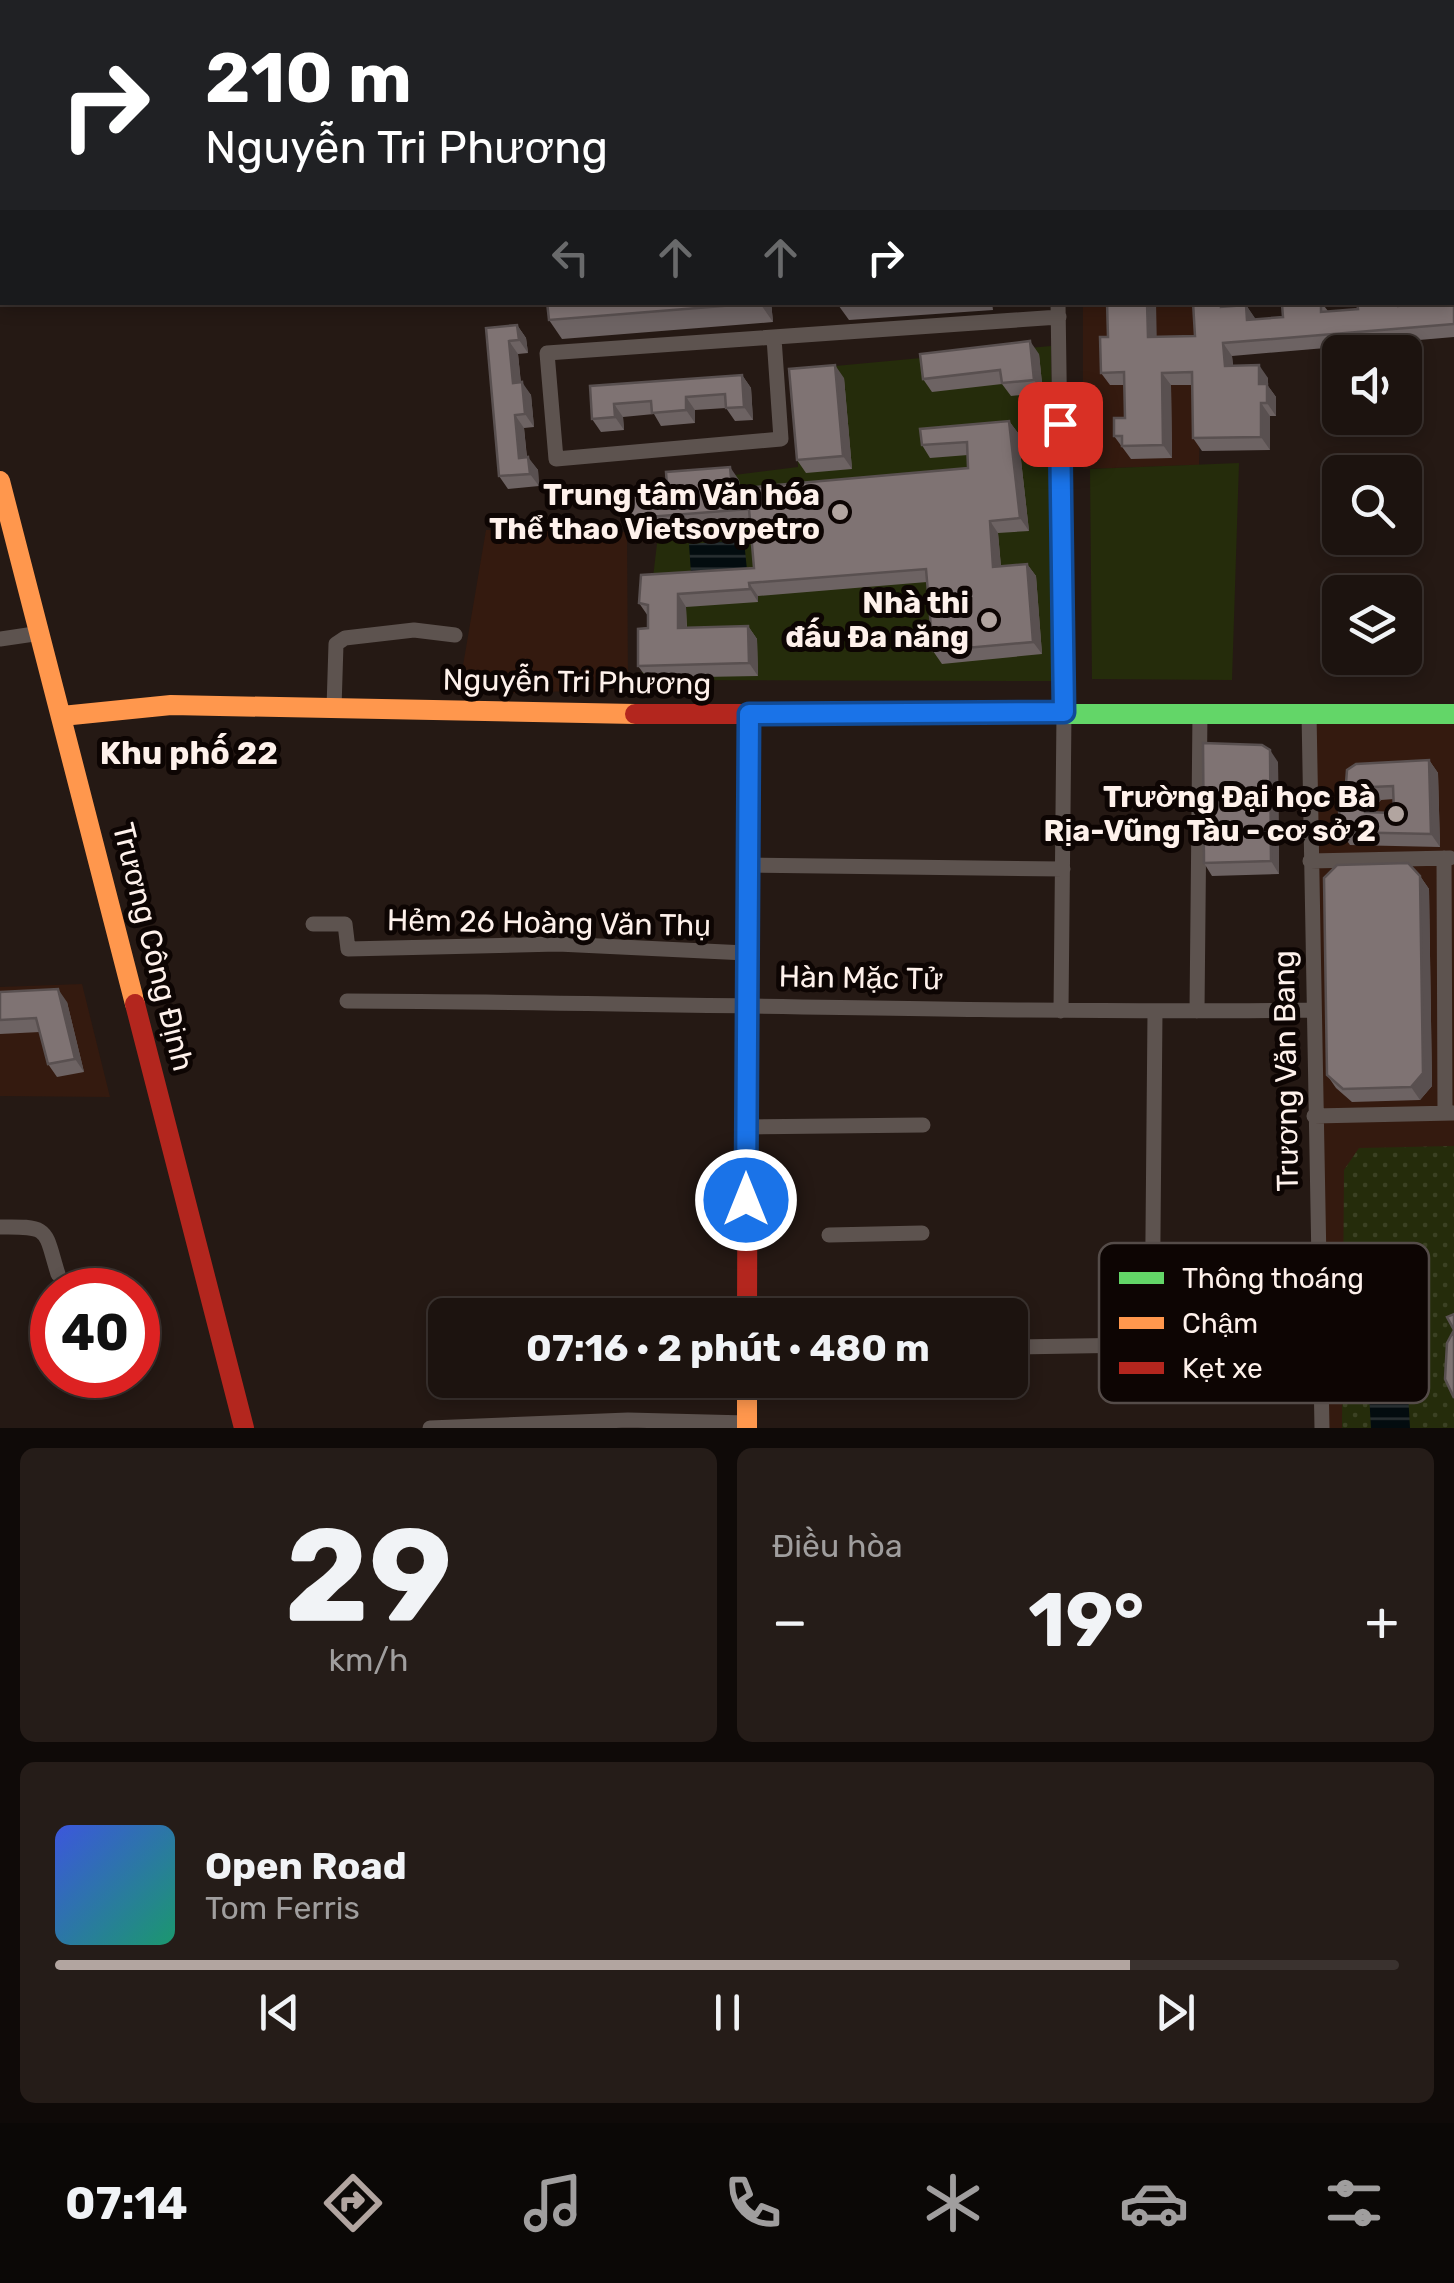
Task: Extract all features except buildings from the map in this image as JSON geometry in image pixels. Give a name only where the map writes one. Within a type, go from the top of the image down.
[{"type":"street","points":[[774,338],[781,439],[556,459],[546,353],[774,338],[1058,310],[1064,712],[1061,1011]]},
{"type":"street","name":"Trương Công Định","points":[[0,482],[244,1428]]},
{"type":"street","points":[[334,708],[336,644],[345,638],[414,630],[455,635]]},
{"type":"street","points":[[0,639],[41,633]]},
{"type":"street","name":"Nguyễn Tri Phương","points":[[62,716],[171,705],[749,714],[1454,714]]},
{"type":"street","points":[[1197,1011],[1200,712]]},
{"type":"street","points":[[747,1298],[749,714]]},
{"type":"street","name":"Trương Văn Bang","points":[[1309,714],[1317,1243]]},
{"type":"street","points":[[1310,861],[1449,858],[1450,1113],[1314,1116]]},
{"type":"street","points":[[746,865],[1063,870]]},
{"type":"street","name":"Hẻm 26 Hoàng Văn Thụ","points":[[313,924],[345,924],[348,949],[558,944],[746,953]]},
{"type":"street","name":"Hàn Mặc Tử","points":[[347,1001],[746,1003],[1155,1012],[1313,1010]]},
{"type":"street","points":[[1153,1243],[1155,1012]]},
{"type":"street","points":[[746,1126],[922,1125]]},
{"type":"street","points":[[0,1227],[39,1227],[46,1232],[56,1268]]},
{"type":"street","points":[[829,1236],[922,1233]]},
{"type":"street","points":[[1028,1347],[1099,1345]]},
{"type":"street","points":[[430,1428],[628,1420],[747,1426],[747,1398]]},
{"type":"street","name":"Trương Văn Bang","points":[[1321,1403],[1322,1428]]},
{"type":"shaded area","points":[[1083,305],[1202,305],[1199,465],[1083,469]]},
{"type":"shaded area","points":[[486,530],[627,532],[628,689],[458,695]]},
{"type":"shaded area","points":[[744,540],[747,570],[691,574],[689,544]]},
{"type":"shaded area","points":[[1309,713],[1454,714],[1454,1428],[1319,1428],[1319,1403],[1429,1403],[1429,1243],[1316,1243]]},
{"type":"shaded area","points":[[82,984],[110,1097],[0,1096],[0,987]]},
{"type":"shaded area","points":[[1370,1403],[1409,1403],[1410,1428],[1371,1428]]},
{"type":"green space","name":"Trung tâm Văn hóa Thể thao Vietsovpetro","points":[[1051,346],[1055,681],[641,680],[658,535],[631,537],[623,489],[798,467],[793,377],[803,369]]},
{"type":"green space","points":[[1239,463],[1232,680],[1092,679],[1090,469]]},
{"type":"green space","points":[[1454,1146],[1454,1428],[1342,1428],[1342,1403],[1429,1403],[1429,1243],[1343,1243],[1344,1170],[1359,1148]]},
{"type":"traffic: fast","points":[[748,1004],[749,714]]},
{"type":"traffic: fast","points":[[943,714],[1454,714]]},
{"type":"traffic: slow","points":[[0,481],[135,1004]]},
{"type":"traffic: slow","points":[[62,716],[171,705],[635,714]]},
{"type":"traffic: slow","points":[[747,1398],[747,1428]]},
{"type":"traffic: jam","points":[[635,714],[943,714]]},
{"type":"traffic: jam","points":[[135,1004],[244,1428]]},
{"type":"traffic: jam","points":[[747,1298],[748,1004]]},
{"type":"place","name":"Trung tâm Văn hóa Thể thao Vietsovpetro","points":[[840,512]]},
{"type":"place","name":"Nhà thi đấu Đa năng","points":[[989,620]]},
{"type":"place","name":"Trường Đại học Bà Rịa-Vũng Tàu - cơ sở 2","points":[[1396,814]]},
{"type":"district","name":"Khu phố 22","points":[[189,753]]},
{"type":"route","points":[[746,1200],[749,714],[1064,712],[1060,424]]}]
